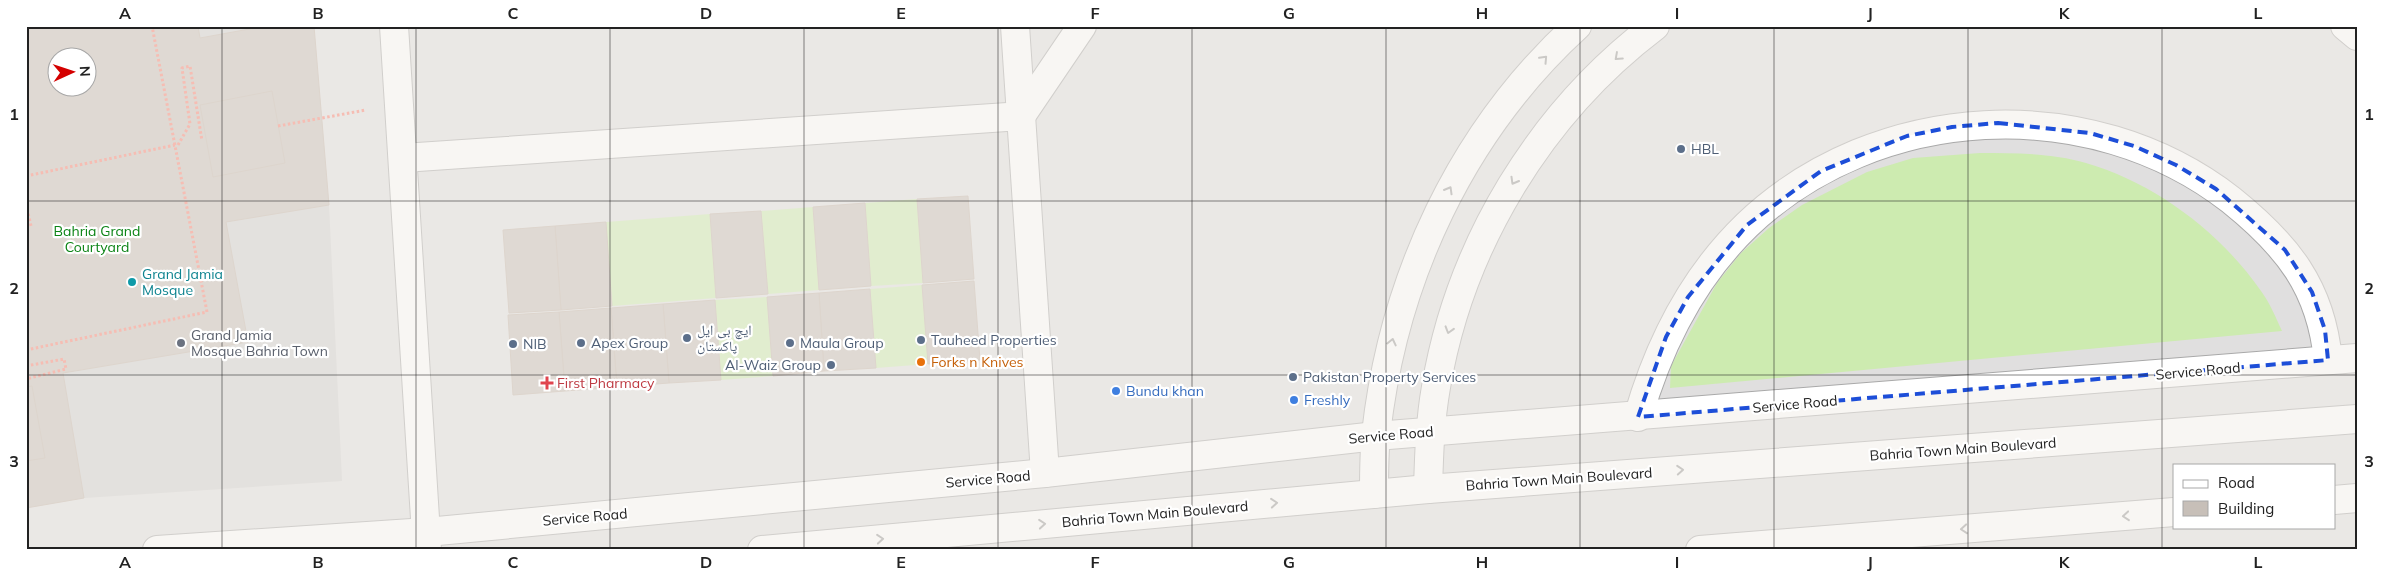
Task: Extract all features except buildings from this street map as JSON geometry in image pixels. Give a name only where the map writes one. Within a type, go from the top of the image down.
[{"type":"street","points":[[394,26],[427,541]]},
{"type":"street","points":[[1015,26],[1045,474]]},
{"type":"street","points":[[1021,116],[1082,26]]},
{"type":"street","points":[[1374,494],[1376,436],[1382,386],[1404,297],[1424,243],[1445,198],[1470,155],[1498,113],[1530,75],[1577,26]]},
{"type":"street","points":[[1428,489],[1430,431],[1446,342],[1475,256],[1494,216],[1516,176],[1570,104],[1602,72],[1655,26]]},
{"type":"street","points":[[2344,26],[2357,36]]},
{"type":"street","points":[[403,158],[1021,116]]},
{"type":"street","points":[[1638,417],[1648,380],[1666,337],[1688,297],[1716,260],[1747,225],[1782,196],[1821,171],[1863,151],[1907,136],[1961,126],[1998,123],[2044,126],[2090,133],[2134,146],[2176,165],[2216,189],[2252,217],[2285,250],[2312,292],[2325,330],[2328,360]]},
{"type":"street","name":"Service Road","points":[[157,550],[427,541],[1376,436],[1638,417],[2357,358]]},
{"type":"street","name":"Bahria Town Main Boulevard","points":[[762,550],[1428,489],[2357,419]]},
{"type":"street","points":[[2336,500],[2357,498]]},
{"type":"street","points":[[1700,550],[2173,512]]},
{"type":"path","points":[[26,350],[207,312],[152,26]]},
{"type":"path","points":[[26,176],[176,145],[190,124],[182,68],[190,66],[202,141]]},
{"type":"path","points":[[278,126],[400,104]]},
{"type":"path","points":[[26,204],[31,226],[26,227]]},
{"type":"path","points":[[26,366],[64,359],[66,369],[26,378]]},
{"type":"highlighted area","points":[[1998,123],[2090,133],[2134,146],[2176,165],[2216,189],[2285,250],[2312,292],[2325,330],[2328,360],[1638,417],[1666,337],[1688,297],[1747,225],[1821,171],[1907,136],[1952,127]]},
{"type":"shaded area","points":[[26,26],[2357,26],[2357,550],[26,550]]},
{"type":"shaded area","name":"Grand Jamia Mosque Bahria Town","points":[[26,26],[314,26],[329,205],[342,481],[84,498],[26,508]]},
{"type":"green space","points":[[1980,153],[2033,154],[2060,157],[2086,163],[2137,183],[2161,197],[2184,212],[2206,230],[2245,269],[2267,300],[2282,331],[1670,388],[1671,366],[1717,283],[1741,253],[1769,228],[1802,205],[1867,172],[1913,158]]},
{"type":"green space","points":[[917,199],[923,283],[871,286],[865,203]]},
{"type":"green space","points":[[813,207],[819,290],[768,294],[761,211]]},
{"type":"green space","points":[[710,214],[716,298],[612,306],[606,222]]},
{"type":"green space","points":[[922,285],[928,364],[876,368],[870,289]]},
{"type":"green space","points":[[767,297],[773,376],[721,380],[715,300]]},
{"type":"place","name":"HBL","points":[[1681,149]]},
{"type":"place","name":"Grand Jamia Mosque","points":[[132,282]]},
{"type":"place","name":"ایچ بی ایل پاکستان","points":[[687,338]]},
{"type":"place","name":"Tauheed Properties","points":[[921,340]]},
{"type":"place","name":"Grand Jamia Mosque Bahria Town","points":[[181,343]]},
{"type":"place","name":"Apex Group","points":[[581,343]]},
{"type":"place","name":"Maula Group","points":[[790,343]]},
{"type":"place","name":"NIB","points":[[513,344]]},
{"type":"place","name":"Forks n Knives","points":[[921,362]]},
{"type":"place","name":"Al-Waiz Group","points":[[831,365]]},
{"type":"place","name":"Pakistan Property Services","points":[[1293,377]]},
{"type":"place","name":"First Pharmacy","points":[[547,383]]},
{"type":"place","name":"Bundu khan","points":[[1116,391]]},
{"type":"place","name":"Freshly","points":[[1294,400]]},
{"type":"park label","name":"Bahria Grand Courtyard","points":[[97,240]]}]
